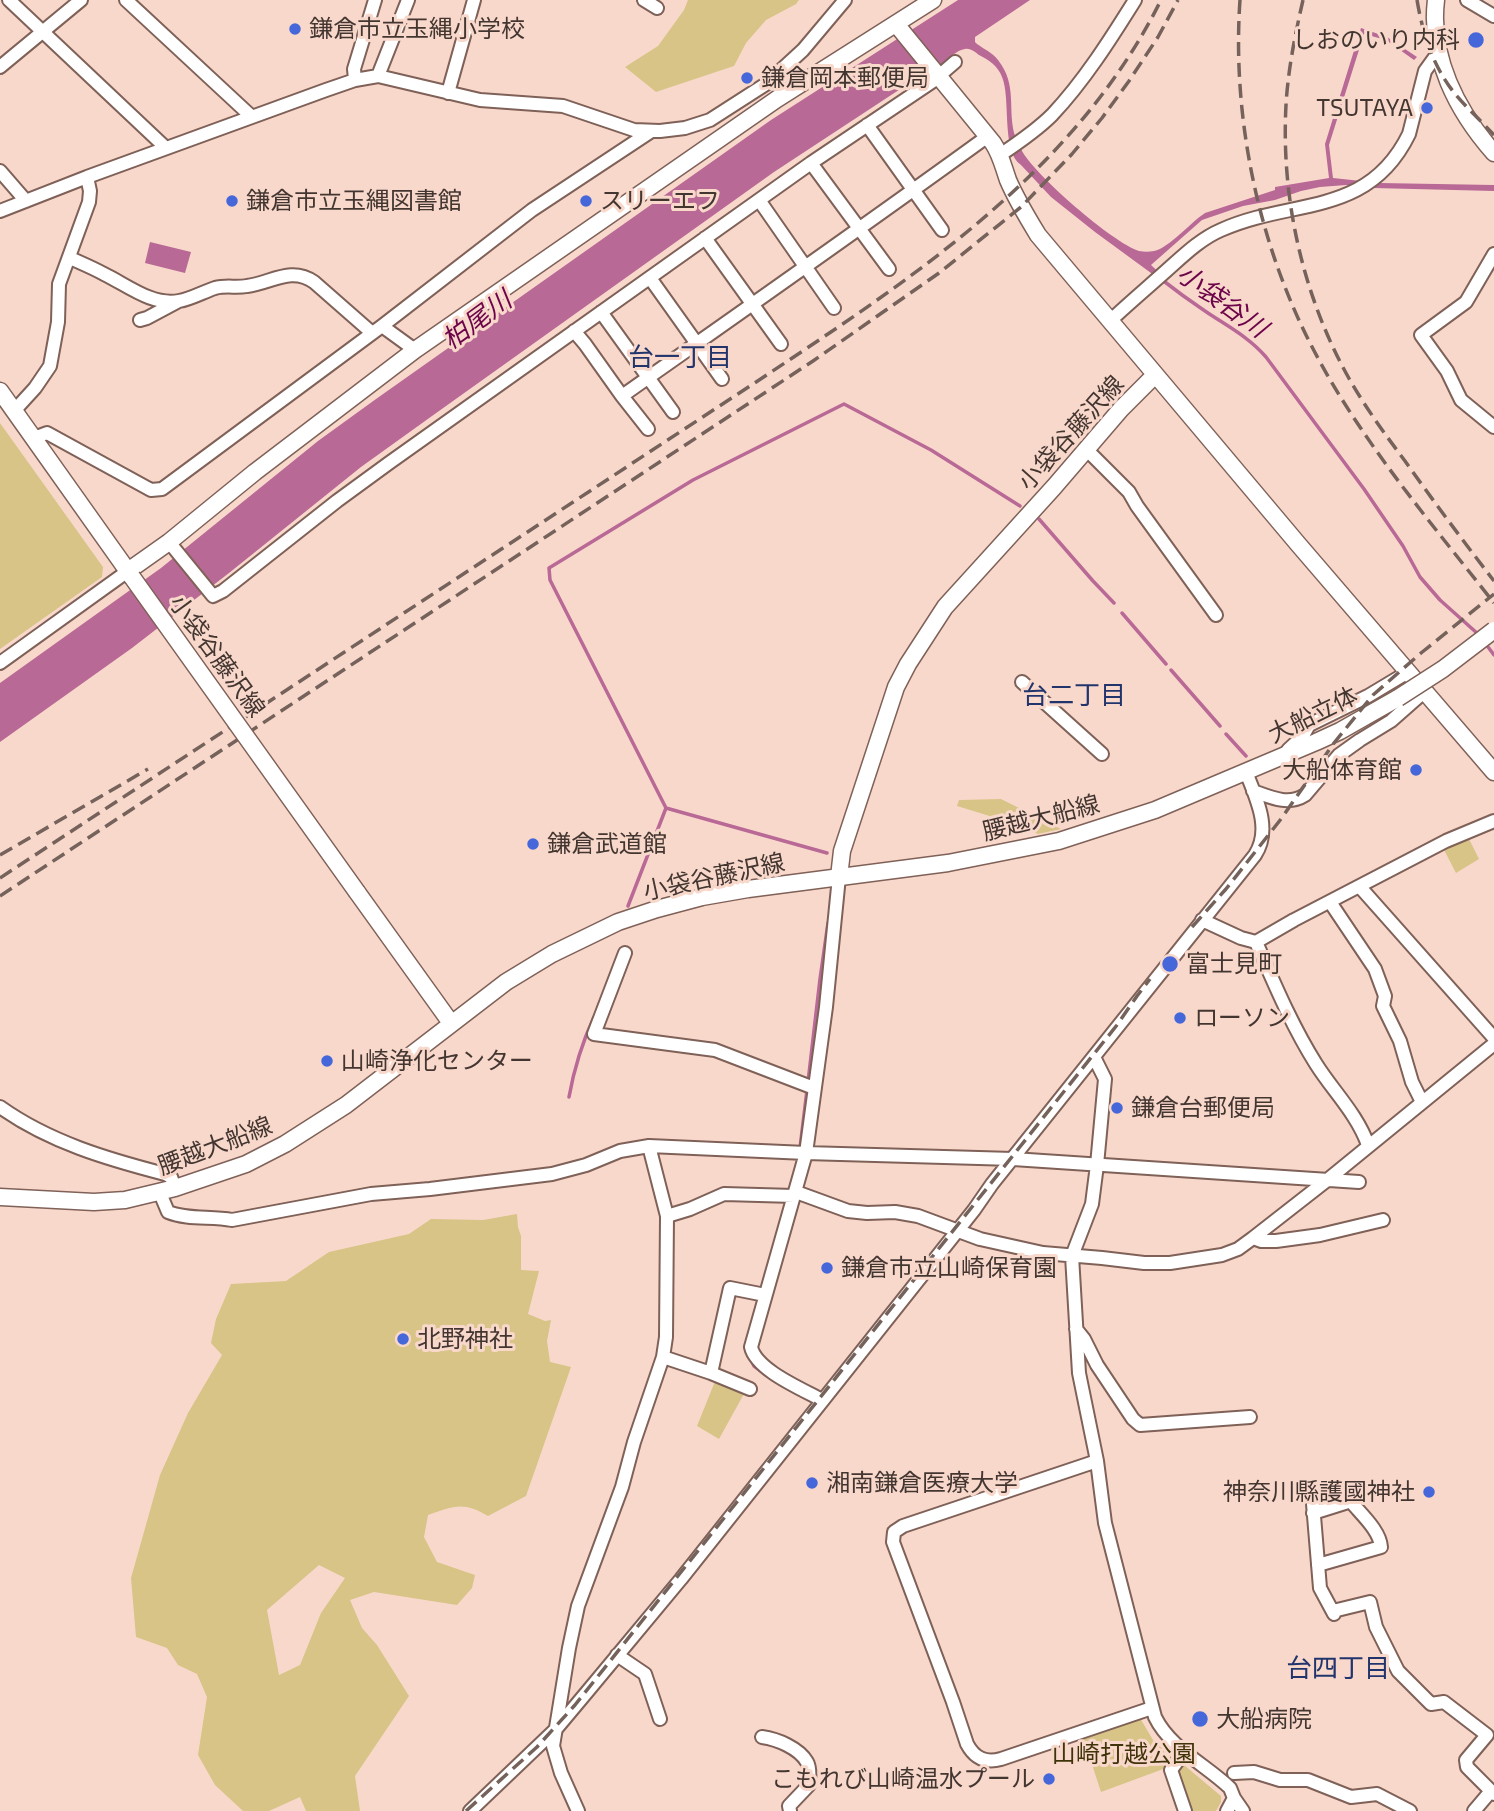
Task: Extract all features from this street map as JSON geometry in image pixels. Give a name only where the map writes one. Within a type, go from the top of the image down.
[{"type":"main road","points":[[130,574],[171,544],[255,472],[415,350],[793,89],[933,0]]},
{"type":"main road","points":[[1436,0],[1434,25],[1438,53],[1457,102],[1469,123],[1494,153]]},
{"type":"main road","name":"小袋谷藤沢線","points":[[895,24],[988,136],[1005,152],[1008,179],[1038,235],[1494,772]]},
{"type":"main road","name":"小袋谷藤沢線","points":[[0,391],[451,1023],[506,982],[552,954],[618,922],[702,897],[839,877],[842,851],[897,687],[908,663],[945,607],[1121,409],[1156,375]]},
{"type":"main road","name":"大船立体","points":[[1246,772],[1340,730],[1398,698],[1494,630]]},
{"type":"main road","name":"腰越大船線","points":[[839,877],[947,863],[1059,841],[1155,810],[1246,772]]},
{"type":"main road","name":"腰越大船線","points":[[0,1198],[94,1202],[125,1200],[167,1191],[246,1164],[285,1144],[346,1105],[451,1023]]},
{"type":"street","points":[[9,0],[166,148]]},
{"type":"street","points":[[0,67],[81,0]]},
{"type":"street","points":[[126,0],[252,117]]},
{"type":"street","points":[[355,80],[354,69],[375,0]]},
{"type":"street","points":[[378,76],[408,0]]},
{"type":"street","points":[[448,93],[474,0]]},
{"type":"street","points":[[644,0],[657,8]]},
{"type":"street","points":[[0,211],[355,80],[378,76],[480,100],[564,106],[634,130],[650,132],[685,128],[710,120],[766,84],[803,50],[845,0]]},
{"type":"street","points":[[1005,152],[1052,114],[1078,84],[1135,0]]},
{"type":"street","points":[[1467,0],[1494,16]]},
{"type":"street","points":[[1110,321],[1207,237],[1251,220],[1308,207],[1352,193],[1376,178],[1409,134],[1425,71],[1438,53]]},
{"type":"street","points":[[171,544],[214,596],[223,591],[389,463],[811,163],[923,88],[956,62]]},
{"type":"street","points":[[778,74],[793,89]]},
{"type":"street","points":[[867,125],[942,230]]},
{"type":"street","points":[[34,438],[47,433],[151,490],[162,489],[532,210],[650,132]]},
{"type":"street","points":[[622,396],[988,136]]},
{"type":"street","points":[[811,163],[889,269]]},
{"type":"street","points":[[0,172],[26,201]]},
{"type":"street","points":[[14,411],[50,366],[58,322],[59,285],[89,202],[88,177]]},
{"type":"street","points":[[759,200],[834,308]]},
{"type":"street","points":[[705,238],[781,344]]},
{"type":"street","points":[[1494,254],[1466,302],[1421,335],[1447,371],[1461,400],[1494,427]]},
{"type":"street","points":[[70,258],[148,297],[179,302]]},
{"type":"street","points":[[141,293],[146,304],[140,320],[220,287],[244,287],[290,274],[299,275],[307,277],[376,329],[415,350]]},
{"type":"street","points":[[650,278],[722,379]]},
{"type":"street","points":[[601,312],[673,412]]},
{"type":"street","points":[[574,331],[648,429]]},
{"type":"street","points":[[1087,450],[1129,492],[1216,615]]},
{"type":"street","points":[[0,663],[130,574]]},
{"type":"street","points":[[1279,757],[1303,736],[1310,725],[1368,696],[1408,671]]},
{"type":"street","points":[[1022,682],[1102,754]]},
{"type":"street","points":[[1253,791],[1277,799],[1297,800],[1305,795],[1339,755],[1391,721],[1425,691]]},
{"type":"street","points":[[470,1811],[556,1729],[681,1579],[1260,847],[1264,836],[1263,828],[1246,772]]},
{"type":"street","points":[[1202,920],[1256,942],[1446,841],[1494,821]]},
{"type":"street","points":[[822,1400],[764,1367],[754,1357],[751,1347],[806,1153],[826,1007],[839,877]]},
{"type":"street","points":[[1360,887],[1494,1038]]},
{"type":"street","points":[[1330,902],[1376,969],[1385,996],[1383,1006],[1400,1041],[1412,1083],[1422,1101]]},
{"type":"street","points":[[1256,942],[1315,1064],[1358,1123],[1368,1145]]},
{"type":"street","points":[[625,953],[594,1034],[715,1050],[814,1088]]},
{"type":"street","points":[[667,1216],[723,1194],[795,1194],[848,1211],[895,1212],[918,1216],[980,1239],[1043,1253],[1144,1264],[1222,1255],[1238,1249],[1253,1238],[1494,1044]]},
{"type":"street","points":[[1094,1058],[1105,1079],[1097,1165],[1092,1204],[1072,1256],[1079,1373],[1097,1461],[1105,1523],[1155,1717],[1165,1734],[1230,1788],[1243,1811]]},
{"type":"street","points":[[0,1108],[47,1134],[92,1154],[171,1177],[167,1191],[168,1212],[232,1220],[371,1194],[552,1174],[586,1165],[620,1151],[649,1146],[1013,1159],[1359,1182]]},
{"type":"street","points":[[579,1811],[567,1788],[554,1746],[569,1648],[578,1606],[622,1487],[663,1357],[666,1337],[667,1216],[649,1146]]},
{"type":"street","points":[[1253,1238],[1276,1241],[1320,1235],[1382,1220]]},
{"type":"street","points":[[711,1373],[730,1288],[765,1295]]},
{"type":"street","points":[[1076,1329],[1097,1365],[1133,1419],[1140,1425],[1250,1417]]},
{"type":"street","points":[[663,1357],[750,1389]]},
{"type":"street","points":[[1097,1461],[903,1526],[894,1532],[893,1542],[967,1744],[978,1758],[996,1761],[1152,1708]]},
{"type":"street","points":[[1318,1565],[1381,1547],[1381,1541],[1352,1503],[1313,1508],[1320,1588],[1334,1612],[1370,1602],[1376,1627],[1398,1671],[1431,1704],[1444,1702],[1486,1735],[1466,1760],[1467,1767],[1492,1793],[1474,1811]]},
{"type":"street","points":[[617,1655],[645,1674],[660,1719]]},
{"type":"street","points":[[762,1737],[783,1743],[802,1756],[809,1767],[808,1785],[789,1806],[790,1811]]},
{"type":"street","points":[[1185,1751],[1171,1770],[1185,1811]]},
{"type":"street","points":[[1234,1773],[1254,1772],[1280,1780],[1308,1780],[1351,1797],[1377,1794],[1410,1811]]},
{"type":"street","points":[[1227,1811],[1234,1798]]},
{"type":"green space","points":[[688,0],[799,0],[766,20],[746,43],[734,66],[656,92],[625,67],[658,46],[684,10]]},
{"type":"green space","points":[[0,423],[103,567],[102,577],[0,649]]},
{"type":"green space","points":[[1001,799],[1061,829],[1038,834],[1019,825],[957,806],[959,800]]},
{"type":"green space","points":[[1467,835],[1479,859],[1456,873],[1442,846]]},
{"type":"green space","points":[[517,1214],[521,1236],[521,1270],[539,1271],[528,1314],[545,1321],[551,1320],[547,1341],[550,1362],[571,1367],[526,1496],[488,1516],[472,1508],[458,1506],[428,1515],[424,1537],[437,1562],[475,1575],[472,1588],[457,1605],[374,1592],[350,1600],[362,1628],[377,1645],[409,1696],[355,1776],[360,1811],[306,1811],[300,1797],[269,1811],[243,1811],[215,1785],[198,1755],[207,1697],[197,1674],[178,1665],[167,1648],[136,1637],[131,1578],[160,1475],[188,1413],[222,1355],[211,1343],[216,1319],[231,1284],[286,1281],[329,1252],[409,1234],[431,1219],[483,1220]],"holes":[[[319,1565],[345,1578],[321,1613],[300,1665],[279,1675],[267,1610]]]},
{"type":"green space","points":[[716,1379],[745,1392],[719,1439],[697,1426]]},
{"type":"green space","name":"山崎打越公園","points":[[1140,1718],[1153,1740],[1174,1759],[1166,1768],[1101,1792],[1083,1737]]},
{"type":"green space","points":[[1184,1765],[1221,1796],[1216,1811],[1191,1811],[1176,1769],[1177,1766]]},
{"type":"shaded area","name":"柏尾川","points":[[958,0],[1030,0],[975,37],[975,42],[991,53],[1004,69],[1010,88],[1016,138],[1029,162],[1057,191],[1111,235],[1139,251],[1160,249],[1205,213],[1275,190],[1275,187],[1329,178],[1325,144],[1361,28],[1387,37],[1417,57],[1414,60],[1386,40],[1364,34],[1329,145],[1333,178],[1380,183],[1494,185],[1494,191],[1346,185],[1320,187],[1243,206],[1202,220],[1151,265],[1166,279],[1161,284],[1151,273],[1051,197],[1015,158],[1009,137],[1005,86],[1000,73],[993,64],[974,52],[969,49],[962,50],[944,65],[919,81],[911,82],[774,172],[361,467],[132,648],[0,742],[0,683],[161,568],[318,441],[376,399],[771,120]]},
{"type":"shaded area","points":[[150,242],[191,252],[185,273],[145,263]]},
{"type":"waterway","name":"小袋谷川","points":[[1161,279],[1245,338],[1266,357],[1364,489],[1403,546],[1420,577],[1440,600],[1478,634]]},
{"type":"waterway","points":[[628,906],[666,808],[550,580],[549,568],[693,480],[844,404],[931,450],[1020,506]]},
{"type":"waterway","points":[[1039,519],[1114,603]]},
{"type":"waterway","points":[[1122,613],[1166,664]]},
{"type":"waterway","name":"小袋谷川","points":[[1485,643],[1494,655]]},
{"type":"waterway","points":[[1171,670],[1220,726]]},
{"type":"waterway","points":[[1226,734],[1246,756]]},
{"type":"waterway","points":[[666,808],[827,853]]},
{"type":"waterway","points":[[808,1082],[828,923]]},
{"type":"waterway","points":[[569,1097],[579,1056],[594,1017]]},
{"type":"waterway","points":[[800,1148],[807,1090]]},
{"type":"waterway","points":[[747,1351],[754,1366],[765,1374]]},
{"type":"railway","points":[[0,878],[750,386],[927,264],[982,219],[1034,171],[1082,119],[1125,63],[1161,0]]},
{"type":"railway","points":[[0,896],[813,361],[939,273],[1021,207],[1072,154],[1129,81],[1178,0]]},
{"type":"railway","points":[[1240,0],[1240,87],[1252,174],[1262,217],[1290,300],[1308,339],[1348,409],[1419,508],[1494,603]]},
{"type":"railway","points":[[1303,0],[1288,79],[1285,140],[1291,209],[1306,277],[1331,342],[1359,396],[1494,581]]},
{"type":"railway","points":[[1417,0],[1422,26],[1441,73],[1456,95],[1494,135]]},
{"type":"railway","points":[[1192,927],[1281,819],[1334,743],[1373,695],[1494,594]]},
{"type":"railway","points":[[0,855],[148,769]]},
{"type":"railway","points":[[466,1811],[537,1747],[575,1705],[1117,1025],[1150,979]]},
{"type":"place","name":"鎌倉市立玉縄小学校","points":[[295,29]]},
{"type":"place","name":"しおのいり内科","points":[[1476,40]]},
{"type":"place","name":"鎌倉岡本郵便局","points":[[747,78]]},
{"type":"place","name":"TSUTAYA","points":[[1427,108]]},
{"type":"place","name":"鎌倉市立玉縄図書館","points":[[232,201]]},
{"type":"place","name":"スリーエフ","points":[[586,201]]},
{"type":"place","name":"大船体育館","points":[[1416,770]]},
{"type":"place","name":"鎌倉武道館","points":[[533,844]]},
{"type":"place","name":"富士見町","points":[[1170,964]]},
{"type":"place","name":"ローソン","points":[[1180,1018]]},
{"type":"place","name":"山崎浄化センター","points":[[327,1061]]},
{"type":"place","name":"鎌倉台郵便局","points":[[1117,1108]]},
{"type":"place","name":"鎌倉市立山崎保育園","points":[[827,1268]]},
{"type":"place","name":"北野神社","points":[[403,1339]]},
{"type":"place","name":"湘南鎌倉医療大学","points":[[812,1483]]},
{"type":"place","name":"神奈川縣護國神社","points":[[1429,1492]]},
{"type":"place","name":"大船病院","points":[[1200,1719]]},
{"type":"place","name":"こもれび山崎温水プール","points":[[1049,1779]]},
{"type":"district","name":"台一丁目","points":[[680,357]]},
{"type":"district","name":"台二丁目","points":[[1074,695]]},
{"type":"district","name":"台四丁目","points":[[1338,1668]]}]
